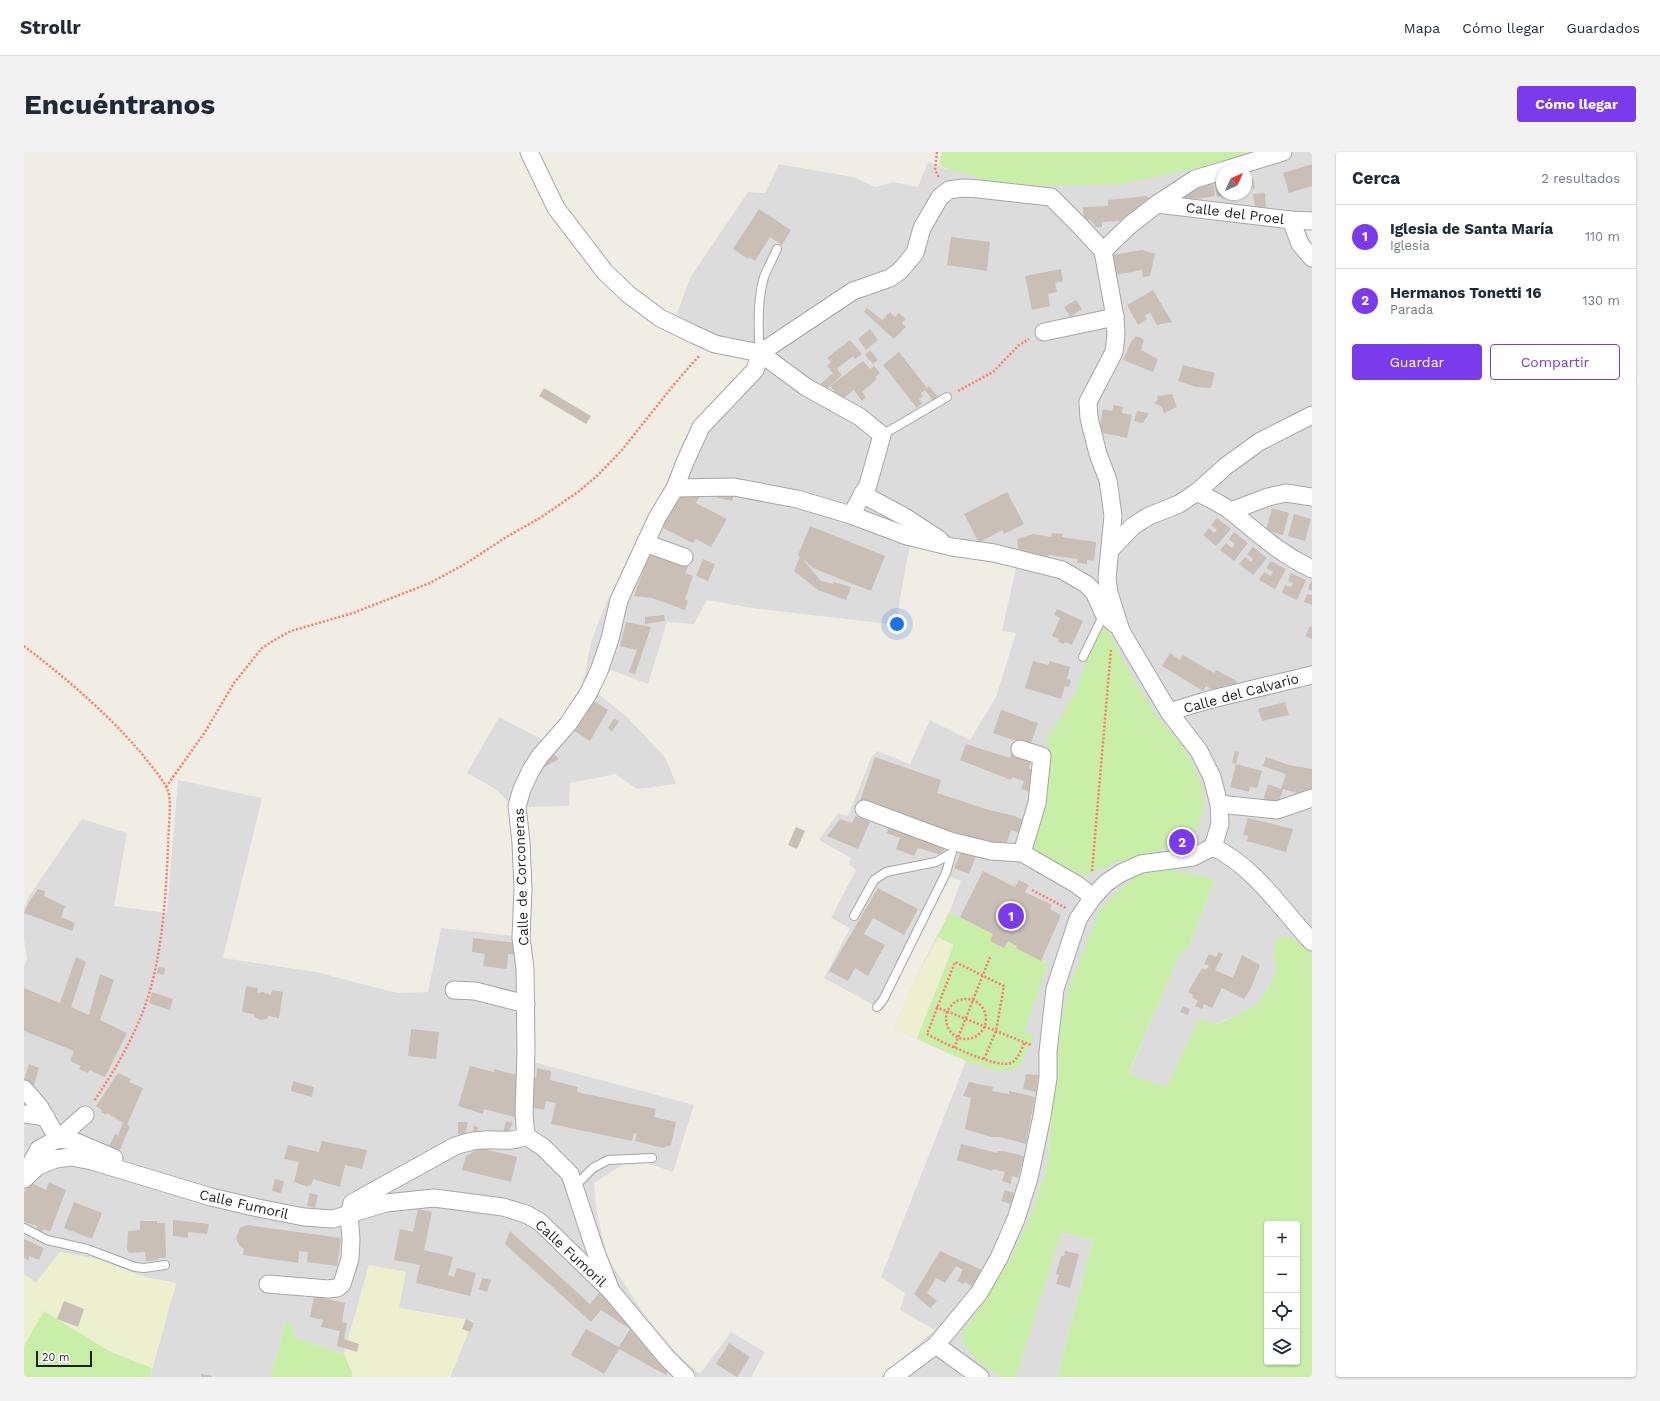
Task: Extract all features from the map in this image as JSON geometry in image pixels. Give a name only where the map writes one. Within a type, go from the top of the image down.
[{"type":"street","points":[[529,152],[556,208],[605,272],[628,294],[660,318],[712,343],[760,353],[806,387],[860,418],[882,435],[868,485],[851,515]]},
{"type":"street","points":[[1244,164],[1283,152]]},
{"type":"street","name":"Calle del Proel","points":[[1103,251],[1130,225],[1158,204],[1195,179],[1216,173]]},
{"type":"street","points":[[760,353],[853,291],[890,278],[900,271],[915,253],[922,228],[940,197],[949,190],[963,188],[979,189],[1051,197],[1103,251],[1115,317],[1116,335],[1114,352],[1088,402],[1089,418],[1098,454],[1108,480],[1113,516],[1107,578],[1109,593],[1120,630],[1169,712],[1198,751],[1212,777],[1219,804],[1220,824],[1213,847],[1193,857],[1141,864],[1121,873],[1106,883],[1078,919],[1055,989],[1048,1052],[1048,1078],[1029,1178],[1016,1219],[999,1258],[979,1293],[936,1345],[893,1377]]},
{"type":"street","name":"Calle del Proel","points":[[1158,204],[1291,220],[1312,221]]},
{"type":"street","points":[[1291,220],[1300,244],[1312,258]]},
{"type":"street","points":[[1044,332],[1115,317]]},
{"type":"street","name":"Calle de Corconeras","points":[[526,1136],[524,1114],[526,1004],[525,968],[521,938],[523,889],[521,842],[517,806],[531,770],[540,756],[568,724],[588,694],[599,671],[610,639],[619,600],[645,543],[675,488],[684,462],[701,427],[755,370],[760,353]]},
{"type":"street","points":[[1110,550],[1139,523],[1149,516],[1179,504],[1197,492],[1226,466],[1259,442],[1312,415]]},
{"type":"street","points":[[675,488],[734,487],[797,500],[851,515],[907,536],[952,547],[994,553],[1062,570],[1086,584],[1094,592],[1104,614],[1120,630]]},
{"type":"street","points":[[1197,492],[1231,511],[1271,545],[1298,562],[1312,568]]},
{"type":"street","points":[[1231,511],[1268,497],[1286,493],[1312,497]]},
{"type":"street","points":[[862,494],[905,517],[952,547]]},
{"type":"street","points":[[645,543],[684,557]]},
{"type":"street","name":"Calle del Calvario","points":[[1169,712],[1208,700],[1312,675]]},
{"type":"street","points":[[1020,749],[1042,756],[1038,803],[1022,853]]},
{"type":"street","points":[[1219,804],[1277,810],[1312,798]]},
{"type":"street","points":[[864,809],[956,849],[1022,853],[1076,884],[1097,893]]},
{"type":"street","points":[[1213,847],[1228,854],[1255,878],[1312,942]]},
{"type":"street","points":[[454,990],[475,991],[526,1004]]},
{"type":"street","points":[[24,1089],[34,1098],[58,1139]]},
{"type":"street","points":[[24,1114],[46,1117]]},
{"type":"street","name":"Calle Fumoril","points":[[24,1178],[39,1149],[58,1139],[85,1115]]},
{"type":"street","points":[[268,1284],[328,1289],[337,1288],[342,1284],[350,1252],[352,1239],[348,1215],[352,1203],[455,1146],[469,1141],[510,1141],[526,1136],[543,1147],[570,1174],[594,1247],[612,1291]]},
{"type":"street","name":"Calle Fumoril","points":[[58,1139],[74,1141],[106,1154],[164,1183]]},
{"type":"street","name":"Calle Fumoril","points":[[24,1178],[38,1166],[56,1159],[71,1157],[92,1161],[211,1197],[304,1217],[333,1219],[386,1203],[434,1198],[503,1208],[526,1214],[540,1222],[612,1291],[667,1358],[686,1377]]},
{"type":"street","points":[[936,1345],[980,1377]]},
{"type":"lane","points":[[760,353],[759,334],[761,292],[764,277],[777,248]]},
{"type":"lane","points":[[882,435],[947,397]]},
{"type":"lane","points":[[1083,657],[1104,614]]},
{"type":"lane","points":[[854,916],[874,880],[878,876],[886,872],[936,862],[956,849]]},
{"type":"lane","points":[[877,1007],[884,1000],[956,849]]},
{"type":"lane","points":[[575,1186],[593,1168],[608,1160],[652,1158]]},
{"type":"lane","points":[[24,1228],[47,1240],[87,1249],[135,1267],[144,1268],[165,1265]]},
{"type":"path","points":[[937,152],[935,170],[949,190]]},
{"type":"path","points":[[947,397],[993,372],[1019,345],[1044,332]]},
{"type":"path","points":[[166,787],[205,732],[234,683],[262,648],[291,631],[353,612],[430,583],[465,564],[553,509],[578,492],[604,470],[622,450],[676,382],[712,343]]},
{"type":"path","points":[[1097,893],[1092,872],[1112,638],[1120,630]]},
{"type":"path","points":[[24,646],[101,709],[158,774],[169,792],[167,860],[162,928],[156,962],[144,1007],[132,1037],[113,1075],[85,1115]]},
{"type":"path","points":[[1032,890],[1080,916]]},
{"type":"path","points":[[954,1048],[990,957]]},
{"type":"path","points":[[984,1059],[996,1031],[1004,986],[955,962],[936,1007],[927,1034],[954,1048],[984,1059],[1005,1064],[1016,1060],[1025,1042]]},
{"type":"path","points":[[963,999],[973,1000],[982,1006],[986,1016],[985,1027],[978,1035],[969,1039],[958,1038],[950,1032],[946,1022],[947,1011],[953,1003],[963,999]]},
{"type":"path","points":[[936,1007],[1048,1052]]},
{"type":"shaded area","points":[[1260,152],[1312,152],[1312,229],[1306,230],[1312,246],[1312,953],[1293,938],[1273,955],[1276,971],[1267,991],[1255,1006],[1217,1024],[1199,1019],[1167,1087],[1128,1075],[1180,952],[1189,946],[1215,879],[1056,1061],[1047,1165],[1035,1203],[1014,1251],[966,1329],[979,1362],[1000,1377],[880,1377],[935,1330],[900,1310],[905,1293],[881,1277],[966,1061],[894,1029],[914,981],[949,913],[961,881],[949,876],[883,1010],[824,978],[850,928],[831,918],[856,870],[849,864],[851,858],[819,840],[838,813],[848,816],[871,758],[877,751],[910,764],[930,720],[970,740],[996,697],[1016,633],[1002,631],[1016,568],[910,544],[899,604],[898,625],[752,608],[707,600],[694,624],[667,622],[648,684],[611,670],[595,691],[627,717],[665,757],[676,784],[637,789],[615,774],[570,783],[569,806],[526,807],[507,801],[497,790],[467,773],[499,717],[543,740],[555,731],[577,699],[585,674],[591,642],[606,603],[648,525],[745,374],[750,356],[671,329],[690,278],[748,192],[765,193],[779,164],[853,177],[876,187],[893,182],[918,187],[928,162],[946,169]]},
{"type":"shaded area","points":[[178,780],[262,798],[223,958],[316,972],[397,993],[428,992],[441,928],[514,936],[533,1062],[694,1105],[673,1172],[644,1162],[622,1165],[594,1183],[596,1208],[607,1257],[644,1314],[677,1354],[700,1374],[731,1332],[765,1352],[751,1377],[450,1377],[473,1321],[399,1308],[369,1265],[344,1354],[293,1337],[286,1322],[270,1377],[150,1377],[176,1283],[144,1277],[122,1270],[35,1283],[24,1274],[24,967],[27,959],[24,940],[24,908],[29,896],[82,819],[127,833],[114,906],[167,913]]},
{"type":"shaded area","points":[[1060,1232],[1093,1240],[1057,1377],[1016,1377]]},
{"type":"green space","points":[[942,152],[1260,152],[1202,167],[1121,184],[1048,186],[988,181],[939,166]]},
{"type":"green space","points":[[1106,626],[1131,674],[1152,708],[1161,722],[1179,741],[1188,755],[1199,777],[1203,801],[1202,812],[1198,824],[1191,836],[1188,833],[1178,840],[1180,845],[1114,863],[1084,876],[1030,849],[1043,804],[1050,761],[1050,752],[1046,740],[1074,695],[1099,633]]},
{"type":"green space","points":[[1168,869],[1215,879],[1189,946],[1180,953],[1128,1074],[1167,1087],[1199,1018],[1218,1024],[1255,1006],[1267,991],[1276,971],[1273,955],[1276,939],[1286,936],[1293,938],[1312,953],[1312,1377],[1057,1377],[1093,1240],[1061,1232],[1016,1377],[1000,1377],[979,1362],[963,1343],[962,1329],[966,1329],[1014,1251],[1035,1203],[1047,1165],[1061,1021],[1069,988],[1098,913],[1115,893],[1141,872]]},
{"type":"green space","points":[[949,912],[993,934],[990,941],[1004,948],[1008,941],[1017,946],[1016,948],[1048,964],[1024,1031],[1034,1036],[1019,1067],[1000,1072],[966,1061],[917,1039],[954,945],[938,937]]},
{"type":"green space","points":[[938,937],[954,945],[917,1039],[894,1029],[914,981]]},
{"type":"green space","points":[[60,1252],[98,1259],[144,1277],[176,1283],[152,1368],[109,1351],[45,1311],[24,1346],[24,1274],[36,1283]]},
{"type":"green space","points":[[369,1265],[406,1272],[399,1308],[473,1321],[450,1377],[352,1377],[352,1373],[344,1354]]},
{"type":"green space","points":[[44,1311],[109,1351],[152,1368],[150,1376],[152,1377],[24,1377],[24,1346]]},
{"type":"green space","points":[[286,1322],[293,1323],[293,1337],[344,1354],[352,1373],[352,1377],[270,1377]]},
{"type":"building","points":[[1312,164],[1312,186],[1289,193],[1283,173]]},
{"type":"building","points":[[1252,178],[1255,188],[1252,189]]},
{"type":"building","points":[[1214,180],[1216,180],[1216,191]]},
{"type":"building","points":[[1213,183],[1215,196],[1197,199],[1185,198],[1185,191],[1197,190],[1196,185]]},
{"type":"building","points":[[1265,193],[1266,207],[1255,208],[1253,194]]},
{"type":"building","points":[[1147,196],[1151,201],[1136,211],[1135,209],[1120,221],[1102,222],[1102,227],[1095,227],[1091,220],[1084,221],[1083,207],[1108,206],[1108,200]]},
{"type":"building","points":[[759,209],[791,230],[782,245],[770,237],[755,261],[749,257],[748,259],[733,249]]},
{"type":"building","points":[[951,237],[990,242],[987,271],[947,265]]},
{"type":"building","points":[[1142,250],[1155,254],[1150,276],[1143,277],[1142,270],[1115,275],[1112,255]]},
{"type":"building","points":[[1061,269],[1063,281],[1055,283],[1057,292],[1048,294],[1050,306],[1032,310],[1025,276]]},
{"type":"building","points":[[1153,290],[1172,322],[1157,325],[1150,313],[1145,315],[1147,319],[1138,325],[1127,305]]},
{"type":"building","points":[[1076,300],[1082,309],[1070,317],[1064,307]]},
{"type":"building","points":[[867,308],[882,320],[890,312],[895,317],[899,313],[906,319],[902,323],[906,327],[894,339],[864,312]]},
{"type":"building","points":[[870,329],[878,340],[866,350],[858,339]]},
{"type":"building","points":[[1136,336],[1144,339],[1141,350],[1158,359],[1153,372],[1123,360],[1131,342]]},
{"type":"building","points":[[850,340],[862,354],[855,359],[853,356],[837,369],[842,375],[822,393],[817,387],[833,373],[827,366],[831,362],[827,358]]},
{"type":"building","points":[[870,350],[878,360],[873,364],[865,355]]},
{"type":"building","points":[[899,352],[927,388],[929,386],[938,397],[933,401],[925,390],[921,393],[923,396],[919,399],[922,403],[917,408],[883,365]]},
{"type":"building","points":[[863,361],[870,369],[874,366],[880,373],[875,377],[877,379],[862,392],[866,397],[862,401],[854,390],[841,400],[830,386]]},
{"type":"building","points":[[1183,365],[1215,373],[1211,388],[1196,387],[1178,381]]},
{"type":"building","points":[[544,388],[591,416],[586,424],[539,396]]},
{"type":"building","points":[[1172,394],[1177,407],[1164,413],[1162,407],[1154,403],[1158,400],[1157,396]]},
{"type":"building","points":[[1114,405],[1123,407],[1122,413],[1132,415],[1127,438],[1099,432],[1103,409],[1112,411]]},
{"type":"building","points":[[1137,411],[1149,413],[1143,423],[1134,421]]},
{"type":"building","points":[[688,491],[703,491],[696,503],[727,519],[711,547],[696,539],[693,543],[661,527],[681,495],[685,497]]},
{"type":"building","points":[[1007,492],[1024,524],[1004,534],[1002,530],[979,543],[964,514]]},
{"type":"building","points":[[717,493],[734,494],[732,501],[716,497]]},
{"type":"building","points":[[1272,508],[1289,513],[1283,535],[1266,530]]},
{"type":"building","points":[[1294,514],[1311,519],[1305,541],[1288,536]]},
{"type":"building","points":[[1217,518],[1231,529],[1216,546],[1203,535],[1209,528],[1214,533],[1217,530],[1211,525]]},
{"type":"building","points":[[810,526],[885,556],[871,591],[813,568],[798,555]]},
{"type":"building","points":[[1234,532],[1248,543],[1234,561],[1220,550],[1226,543],[1232,548],[1235,544],[1229,539]]},
{"type":"building","points":[[1052,533],[1063,534],[1062,537],[1096,542],[1094,561],[1087,560],[1087,564],[1077,563],[1078,559],[1049,555],[1041,560],[1019,556],[1017,539],[1033,534],[1051,537]]},
{"type":"building","points":[[1253,547],[1267,558],[1253,575],[1239,564],[1245,557],[1251,562],[1253,559],[1247,554]]},
{"type":"building","points":[[650,552],[688,567],[685,573],[693,576],[685,599],[688,601],[685,610],[652,598],[634,596]]},
{"type":"building","points":[[800,556],[821,581],[833,584],[834,582],[851,587],[846,600],[818,590],[794,571]]},
{"type":"building","points":[[703,559],[715,564],[708,581],[696,576]]},
{"type":"building","points":[[1271,561],[1286,569],[1275,589],[1259,580],[1264,572],[1271,576],[1273,572],[1266,568]]},
{"type":"building","points":[[1291,573],[1306,580],[1297,600],[1282,593],[1285,585],[1291,587],[1293,583],[1288,581]]},
{"type":"building","points":[[1312,581],[1312,591],[1308,589]]},
{"type":"building","points":[[1307,594],[1312,595],[1312,605],[1304,602]]},
{"type":"building","points":[[1057,609],[1083,621],[1072,645],[1065,642],[1064,644],[1058,642],[1059,639],[1052,636],[1060,618],[1054,615]]},
{"type":"building","points":[[664,615],[665,621],[645,624],[645,617]]},
{"type":"building","points":[[626,622],[651,627],[635,674],[629,672],[637,650],[620,646]]},
{"type":"building","points":[[1310,626],[1312,627],[1312,639],[1305,636]]},
{"type":"building","points":[[1170,653],[1180,660],[1183,655],[1214,673],[1216,670],[1237,681],[1236,686],[1230,687],[1225,685],[1220,694],[1206,686],[1203,691],[1162,666]]},
{"type":"building","points":[[1033,661],[1048,665],[1050,661],[1070,667],[1067,679],[1071,680],[1069,687],[1065,686],[1061,699],[1025,688]]},
{"type":"building","points":[[591,699],[608,710],[590,741],[573,730]]},
{"type":"building","points":[[1285,702],[1289,715],[1262,721],[1258,709]]},
{"type":"building","points":[[1001,710],[1038,723],[1030,746],[993,733]]},
{"type":"building","points":[[614,719],[619,721],[612,732],[608,728]]},
{"type":"building","points":[[966,744],[1010,758],[1011,754],[1031,761],[1029,768],[1035,771],[1032,793],[1021,789],[1024,781],[1012,777],[1011,780],[960,760]]},
{"type":"building","points":[[1235,751],[1239,752],[1236,764],[1232,763]]},
{"type":"building","points":[[552,752],[559,759],[539,770]]},
{"type":"building","points":[[875,757],[941,780],[937,793],[989,810],[1015,816],[1023,820],[1019,833],[1011,830],[1007,842],[979,842],[925,826],[860,801]]},
{"type":"building","points":[[1266,757],[1289,765],[1312,769],[1312,793],[1304,795],[1283,789],[1278,805],[1263,800],[1268,784],[1281,789],[1286,774],[1263,766]]},
{"type":"building","points":[[1236,764],[1262,771],[1257,788],[1250,787],[1249,792],[1230,787]]},
{"type":"building","points":[[855,816],[870,822],[858,849],[827,836],[840,819],[852,823]]},
{"type":"building","points":[[1248,818],[1293,829],[1286,852],[1247,841],[1248,836],[1243,835]]},
{"type":"building","points":[[889,825],[945,847],[944,850],[941,855],[918,848],[914,856],[896,849],[900,838],[887,833]]},
{"type":"building","points":[[796,827],[805,831],[797,849],[788,845]]},
{"type":"building","points":[[961,852],[976,856],[969,874],[954,868]]},
{"type":"building","points":[[983,871],[1015,887],[1019,880],[1029,885],[1025,892],[1052,905],[1050,909],[1061,915],[1041,961],[1016,948],[1017,946],[1008,941],[1004,948],[990,941],[993,934],[960,917]]},
{"type":"building","points":[[878,888],[918,909],[904,935],[873,918],[864,934],[885,945],[868,976],[855,968],[848,981],[829,971]]},
{"type":"building","points":[[38,889],[45,891],[44,896],[65,906],[61,917],[75,923],[72,931],[24,913],[29,902]]},
{"type":"building","points":[[473,938],[517,943],[518,955],[508,954],[507,969],[483,966],[485,954],[472,952]]},
{"type":"building","points":[[1219,952],[1223,954],[1215,970],[1233,978],[1242,955],[1260,965],[1251,988],[1244,999],[1222,988],[1212,1008],[1204,1004],[1202,1009],[1195,1006],[1198,1001],[1188,992],[1202,968],[1206,970],[1209,966],[1204,964],[1209,954],[1216,957]]},
{"type":"building","points":[[76,957],[86,962],[71,1007],[89,1015],[100,974],[114,980],[100,1020],[127,1033],[105,1077],[89,1070],[88,1073],[79,1069],[81,1066],[70,1061],[74,1051],[24,1031],[24,988],[60,1003]]},
{"type":"building","points":[[158,967],[165,968],[164,975],[157,973]]},
{"type":"building","points":[[246,986],[258,988],[257,993],[263,992],[271,995],[272,990],[283,992],[279,1018],[268,1016],[267,1019],[261,1020],[254,1017],[254,1014],[242,1012]]},
{"type":"building","points":[[152,992],[173,999],[170,1010],[149,1003]]},
{"type":"building","points":[[1183,1006],[1190,1009],[1188,1015],[1180,1012]]},
{"type":"building","points":[[411,1029],[439,1032],[436,1059],[408,1056]]},
{"type":"building","points":[[29,1064],[39,1068],[34,1085],[24,1080]]},
{"type":"building","points":[[470,1066],[494,1072],[494,1069],[520,1076],[515,1117],[484,1109],[483,1114],[458,1106]]},
{"type":"building","points":[[537,1068],[551,1071],[550,1080],[578,1087],[577,1092],[656,1109],[654,1117],[676,1122],[671,1145],[663,1148],[635,1141],[637,1134],[634,1133],[632,1141],[551,1124],[556,1103],[546,1101],[544,1110],[531,1107],[530,1076],[536,1078]]},
{"type":"building","points":[[118,1073],[131,1079],[129,1082],[143,1088],[127,1125],[130,1126],[118,1154],[108,1149],[115,1134],[118,1135],[123,1123],[107,1113],[106,1115],[101,1112],[102,1110],[96,1106]]},
{"type":"building","points":[[1026,1074],[1038,1075],[1036,1092],[1023,1089]]},
{"type":"building","points":[[293,1081],[314,1087],[312,1097],[291,1091]]},
{"type":"building","points":[[969,1082],[993,1087],[992,1091],[1009,1094],[1009,1091],[1035,1097],[1026,1144],[1000,1137],[991,1137],[965,1129],[971,1098],[963,1096]]},
{"type":"building","points":[[506,1121],[513,1123],[506,1135],[502,1136]]},
{"type":"building","points":[[458,1122],[468,1122],[465,1134],[458,1134]]},
{"type":"building","points":[[474,1126],[478,1127],[477,1132],[473,1133]]},
{"type":"building","points":[[322,1141],[367,1150],[362,1169],[345,1165],[340,1187],[313,1179],[311,1186],[308,1185],[308,1187],[294,1182],[299,1162],[284,1159],[288,1145],[319,1152]]},
{"type":"building","points":[[961,1144],[997,1153],[998,1151],[1003,1151],[1024,1156],[1018,1178],[1012,1176],[1011,1184],[1002,1181],[1005,1172],[993,1169],[992,1171],[957,1160]]},
{"type":"building","points":[[480,1148],[517,1157],[511,1182],[462,1170],[466,1156]]},
{"type":"building","points":[[275,1179],[284,1181],[281,1193],[272,1191]]},
{"type":"building","points":[[30,1182],[46,1190],[49,1182],[66,1190],[50,1232],[44,1229],[42,1232],[36,1228],[37,1226],[24,1222],[24,1193]]},
{"type":"building","points":[[1005,1190],[1014,1193],[1011,1204],[1001,1201]]},
{"type":"building","points":[[310,1193],[318,1195],[315,1208],[307,1206]]},
{"type":"building","points":[[74,1202],[102,1213],[92,1239],[64,1228]]},
{"type":"building","points":[[418,1209],[432,1212],[424,1250],[453,1257],[448,1275],[454,1277],[457,1268],[476,1273],[470,1296],[416,1283],[420,1265],[394,1260],[400,1229],[413,1232]]},
{"type":"building","points":[[173,1220],[209,1224],[207,1234],[188,1232],[188,1238],[173,1236]]},
{"type":"building","points":[[140,1221],[157,1221],[157,1223],[165,1223],[166,1258],[146,1261],[145,1252],[129,1253],[127,1249],[128,1231],[140,1230]]},
{"type":"building","points":[[247,1225],[341,1238],[337,1266],[307,1262],[308,1252],[299,1251],[298,1263],[243,1255],[244,1249],[239,1245],[236,1238],[240,1228]]},
{"type":"building","points":[[510,1231],[590,1304],[600,1292],[670,1368],[666,1375],[619,1349],[604,1374],[571,1355],[586,1329],[619,1347],[630,1329],[601,1310],[591,1322],[505,1244]]},
{"type":"building","points":[[24,1239],[44,1248],[39,1260],[30,1256],[28,1260],[24,1258]]},
{"type":"building","points":[[940,1251],[982,1270],[972,1286],[965,1282],[963,1284],[957,1281],[963,1270],[956,1266],[945,1283],[936,1278],[927,1293],[937,1301],[930,1308],[914,1294]]},
{"type":"building","points":[[1065,1251],[1079,1254],[1070,1288],[1056,1284],[1059,1275],[1056,1274],[1061,1256],[1064,1256]]},
{"type":"building","points":[[482,1278],[491,1280],[487,1292],[479,1289]]},
{"type":"building","points":[[314,1296],[345,1303],[342,1322],[347,1323],[344,1339],[359,1344],[357,1352],[337,1346],[340,1331],[321,1327],[323,1320],[310,1317]]},
{"type":"building","points":[[64,1301],[84,1309],[78,1327],[57,1319]]},
{"type":"building","points":[[466,1319],[474,1323],[470,1332],[462,1329]]},
{"type":"building","points":[[729,1343],[750,1357],[737,1377],[716,1364]]},
{"type":"building","points":[[201,1374],[212,1376],[212,1377],[201,1377]]},
{"type":"place","name":"Hermanos Tonetti 16","points":[[1182,842]]},
{"type":"place","name":"Iglesia de Santa María","points":[[1011,916]]}]
